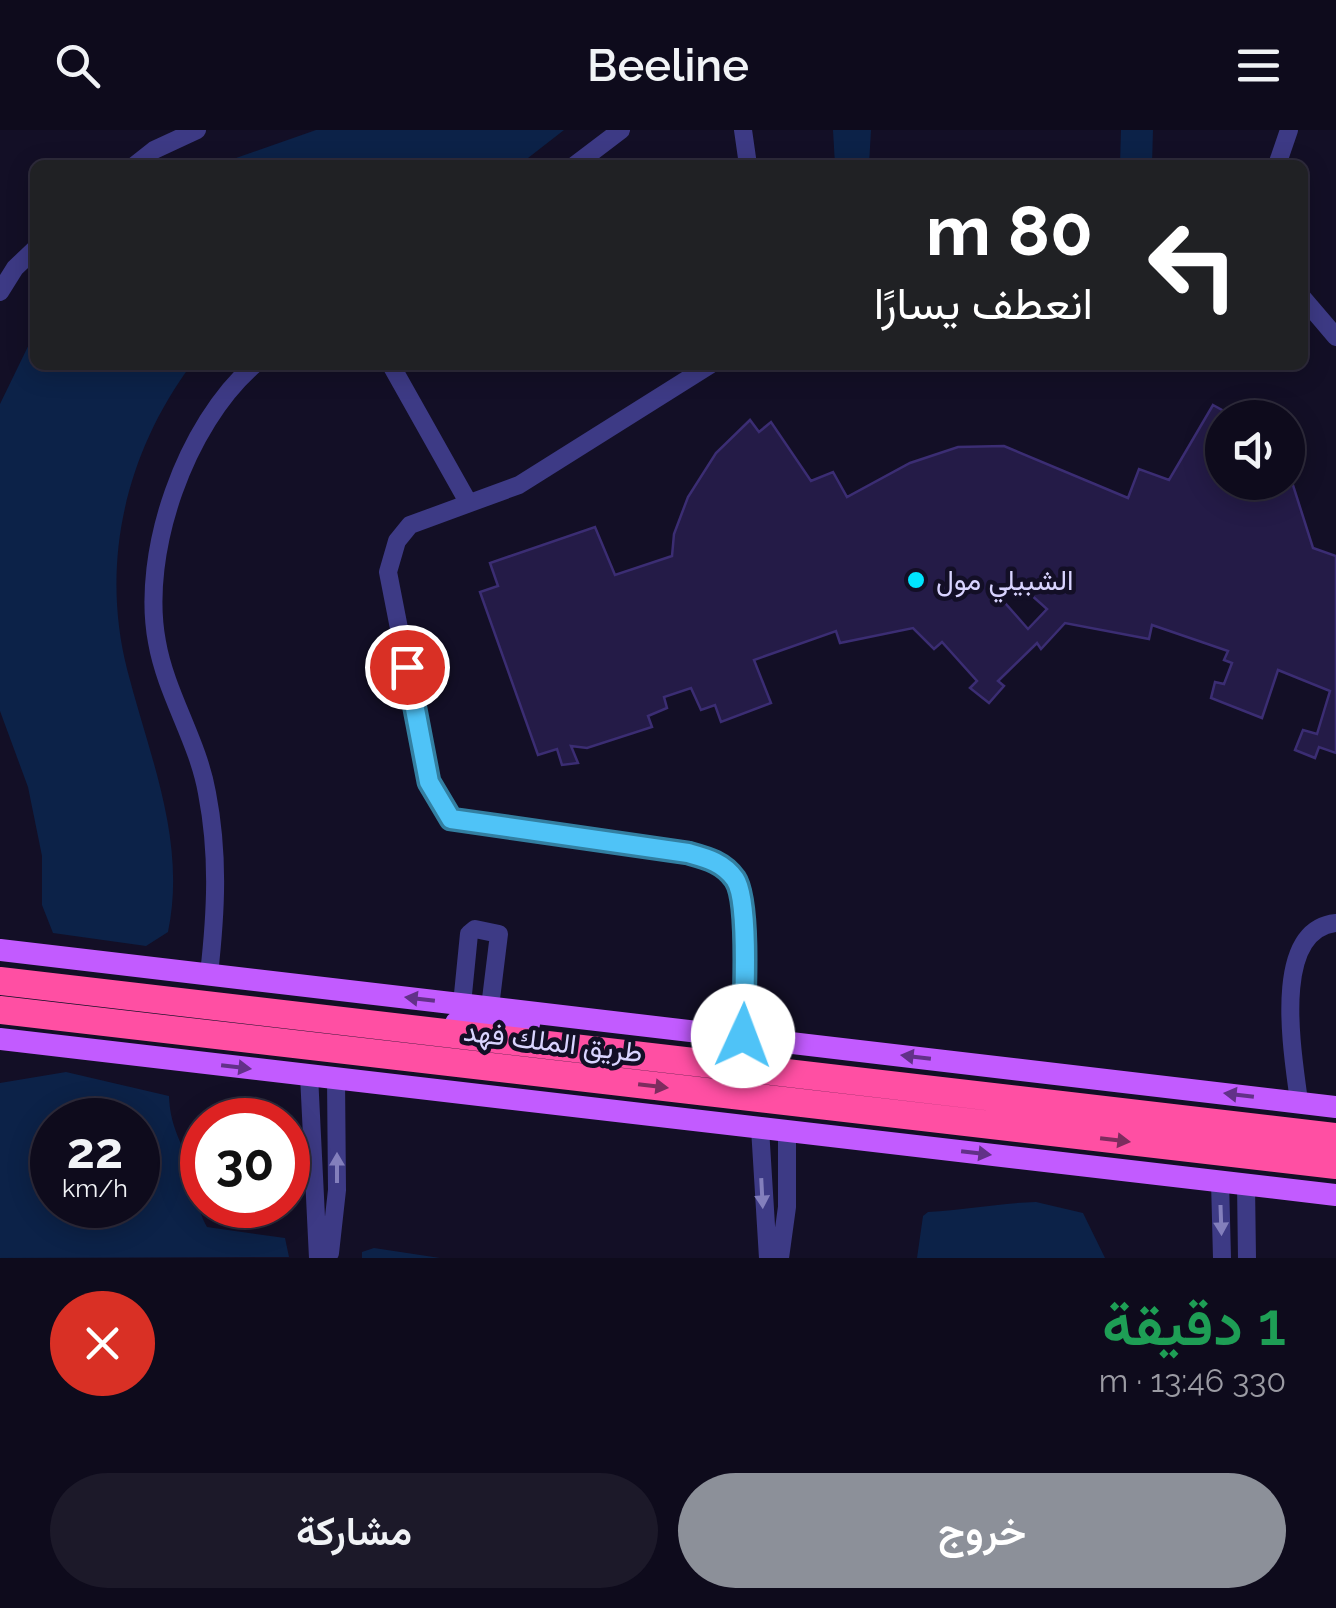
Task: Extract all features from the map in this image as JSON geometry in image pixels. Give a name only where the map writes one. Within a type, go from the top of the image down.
[{"type":"highway","name":"طريق الملك فهد","points":[[0,981],[1336,1136]]},
{"type":"highway","name":"طريق الملك فهد","points":[[0,1010],[1336,1165]]},
{"type":"main road","points":[[0,950],[1336,1107]]},
{"type":"main road","points":[[0,958],[104,978],[202,1005]]},
{"type":"main road","points":[[343,1021],[662,1027]]},
{"type":"main road","points":[[4,1040],[175,1044],[229,1036]]},
{"type":"main road","points":[[4,1040],[1336,1192]]},
{"type":"main road","points":[[445,1062],[526,1085],[692,1120]]},
{"type":"street","points":[[141,160],[198,130]]},
{"type":"street","points":[[581,160],[622,130]]},
{"type":"street","points":[[743,130],[747,160]]},
{"type":"street","points":[[1279,160],[1289,130]]},
{"type":"street","points":[[0,292],[30,253]]},
{"type":"street","points":[[1308,304],[1336,337]]},
{"type":"street","points":[[209,974],[218,854],[206,787],[156,642],[155,599],[160,545],[175,487],[203,425],[250,370]]},
{"type":"street","points":[[394,370],[468,502]]},
{"type":"street","points":[[702,370],[520,485],[410,525],[396,541],[388,572],[429,782],[451,819],[688,853],[718,862],[737,882],[739,892],[745,971],[743,1036]]},
{"type":"street","points":[[1299,1102],[1289,1012],[1294,969],[1302,945],[1328,924],[1336,923]]},
{"type":"street","points":[[462,1004],[467,954],[496,957],[490,1007]]},
{"type":"street","points":[[309,1075],[318,1258]]},
{"type":"street","points":[[330,1258],[337,1190],[336,1078]]},
{"type":"street","points":[[760,1128],[768,1258]]},
{"type":"street","points":[[780,1258],[787,1207],[787,1131]]},
{"type":"street","points":[[1220,1181],[1222,1258]]},
{"type":"street","points":[[1246,1184],[1247,1258]]},
{"type":"water","points":[[316,130],[564,130],[525,160],[230,160]]},
{"type":"water","points":[[833,130],[871,130],[869,160],[835,160]]},
{"type":"water","points":[[1121,130],[1153,130],[1152,160],[1120,160]]},
{"type":"water","points":[[30,342],[30,370],[188,370],[168,399],[135,472],[118,549],[119,629],[163,799],[173,864],[168,932],[146,946],[53,933],[42,905],[42,856],[28,787],[0,711],[0,404]]},
{"type":"water","points":[[66,1072],[169,1096],[180,1141],[180,1228],[214,1228],[285,1238],[289,1257],[0,1258],[0,1083]]},
{"type":"water","points":[[1036,1202],[1083,1213],[1105,1258],[917,1258],[923,1216],[928,1212]]},
{"type":"water","points":[[374,1248],[440,1258],[362,1258],[362,1252]]},
{"type":"building","name":"الشبيلي مول","points":[[1205,419],[1205,500],[1298,500],[1313,548],[1336,556],[1336,753],[1319,747],[1315,758],[1295,750],[1303,730],[1317,734],[1330,691],[1278,670],[1262,718],[1211,698],[1215,682],[1224,684],[1232,663],[1224,660],[1228,651],[1152,625],[1149,639],[1065,623],[1041,649],[1037,643],[998,681],[1004,686],[989,703],[970,688],[977,681],[942,642],[934,649],[913,628],[840,643],[836,631],[754,660],[771,703],[721,722],[715,705],[701,710],[691,688],[664,697],[667,708],[648,716],[652,727],[587,748],[571,746],[578,763],[562,765],[557,749],[538,755],[480,592],[498,586],[490,563],[595,527],[615,575],[672,556],[674,534],[688,497],[716,453],[750,420],[759,432],[771,422],[811,481],[833,472],[847,497],[910,463],[958,447],[1004,446],[1128,498],[1139,469],[1169,480]],"holes":[[[1020,585],[1047,609],[1028,629],[990,586]]]},
{"type":"place","name":"الشبيلي مول","points":[[916,580]]},
{"type":"route","points":[[407,667],[429,782],[451,819],[688,853],[718,862],[737,882],[745,971],[743,1036]]}]
